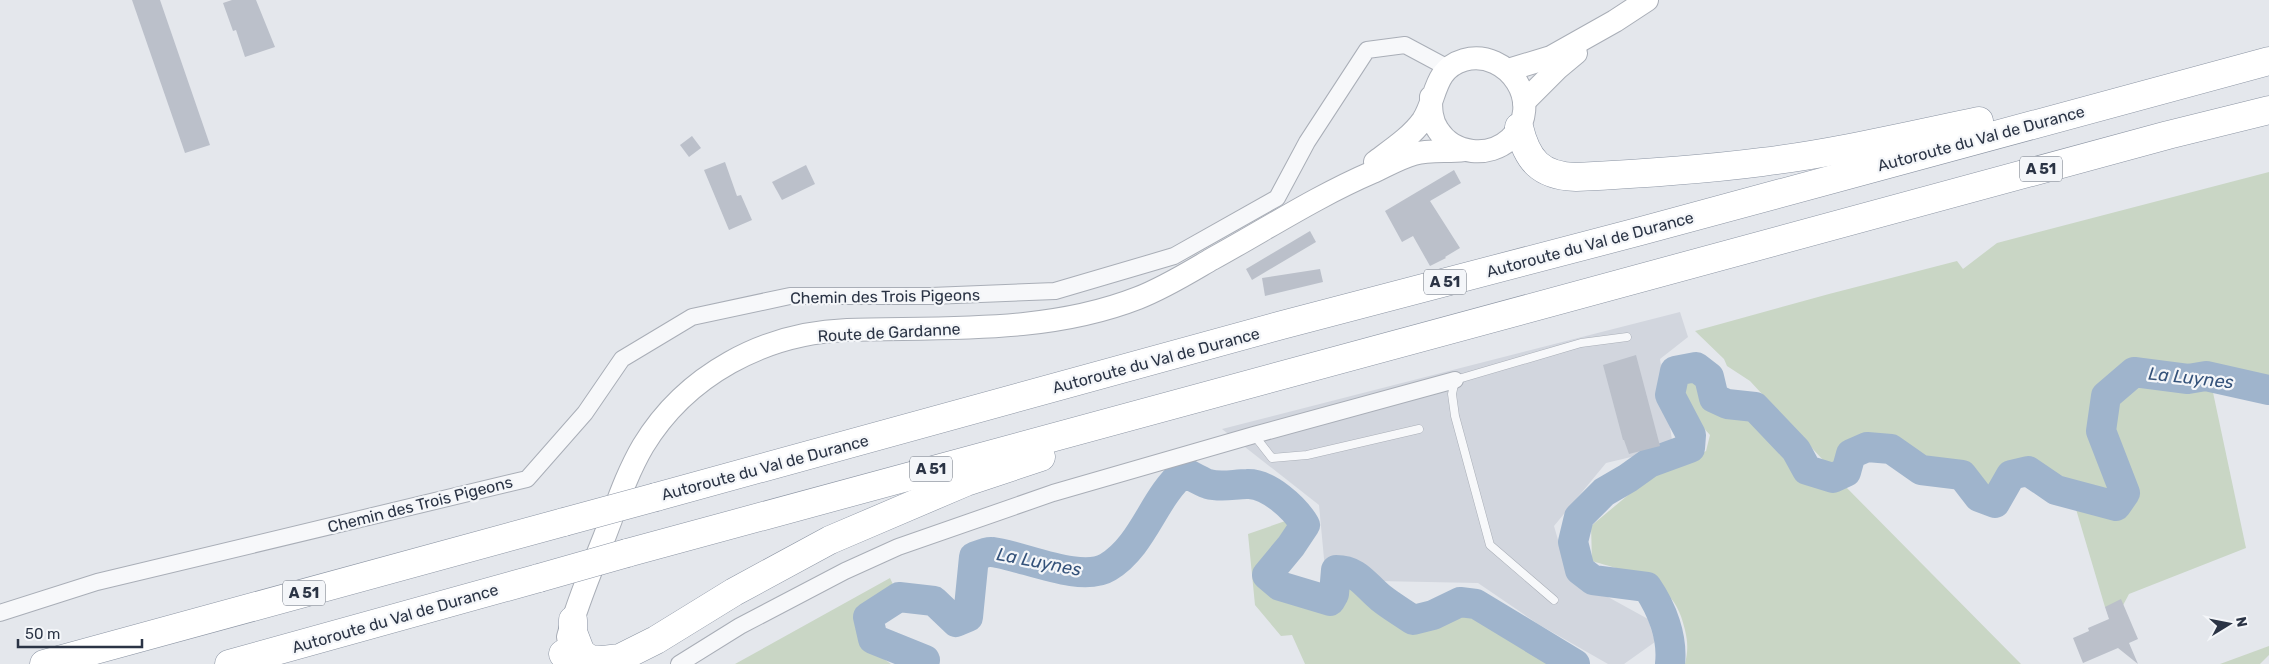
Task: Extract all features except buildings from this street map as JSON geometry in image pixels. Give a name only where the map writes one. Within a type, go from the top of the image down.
[{"type":"highway","name":"Autoroute du Val de Durance","points":[[44,664],[1272,328],[1641,231],[2269,61]]},
{"type":"highway","points":[[1522,114],[1527,151],[1534,161],[1549,172],[1576,177],[1660,172],[1764,162],[1847,148],[2235,69]]},
{"type":"highway","name":"Autoroute du Val de Durance","points":[[229,664],[627,553],[1475,322],[2158,137],[2269,110]]},
{"type":"highway","points":[[572,620],[574,638],[568,657],[602,660],[620,658],[656,640],[734,592],[830,540],[966,482],[1475,322]]},
{"type":"main road","points":[[1346,184],[1414,154],[1464,150],[1490,151],[1502,146],[1512,137],[1522,114],[1558,68],[1615,22],[1647,0]]},
{"type":"main road","points":[[1508,70],[1551,57],[1615,22]]},
{"type":"main road","points":[[1346,184],[1397,146],[1423,120],[1437,81],[1448,68],[1462,60],[1479,58],[1495,61],[1508,70],[1520,84],[1522,114]]},
{"type":"main road","points":[[1431,97],[1431,114],[1438,130],[1449,142],[1464,150]]},
{"type":"main road","name":"Route de Gardanne","points":[[572,620],[629,474],[643,446],[660,422],[692,386],[726,364],[760,348],[808,335],[845,330],[899,330],[1012,325],[1054,320],[1113,307],[1159,289],[1346,184]]},
{"type":"street","name":"Chemin des Trois Pigeons","points":[[0,613],[97,582],[527,479],[585,412],[622,359],[692,317],[790,296],[931,296],[1055,291],[1174,256],[1277,198],[1307,142],[1367,50],[1405,45],[1448,68]]},
{"type":"street","points":[[679,664],[749,621],[845,571],[898,548],[1053,493],[1455,380]]},
{"type":"lane","points":[[1554,600],[1490,545],[1454,416],[1452,394],[1455,380],[1582,343],[1627,338]]},
{"type":"lane","points":[[1254,435],[1272,458],[1307,455],[1419,429]]},
{"type":"shaded area","points":[[1680,312],[1688,337],[1660,359],[1673,447],[1606,463],[1554,526],[1568,575],[1648,619],[1655,642],[1624,664],[1608,664],[1538,624],[1478,583],[1326,580],[1319,505],[1222,429]]},
{"type":"green space","points":[[2269,172],[2269,386],[2206,372],[2188,374],[2138,366],[2129,368],[2107,389],[2097,420],[2099,441],[2119,485],[2119,495],[2113,501],[2061,487],[2035,469],[2009,471],[2000,479],[1996,497],[1993,498],[1980,490],[1963,472],[1919,463],[1897,446],[1885,442],[1853,448],[1849,451],[1842,472],[1835,473],[1750,381],[1727,366],[1724,359],[1695,331],[1957,261],[1963,269],[1997,243]]},
{"type":"green space","points":[[1691,371],[1697,373],[1704,380],[1712,402],[1716,407],[1724,411],[1747,410],[1757,415],[1788,447],[1797,466],[1804,472],[1828,482],[1840,481],[2021,664],[1685,664],[1687,655],[1686,635],[1680,613],[1672,600],[1662,589],[1650,581],[1623,570],[1592,561],[1591,526],[1645,481],[1706,451],[1710,435],[1690,409],[1682,387],[1681,378]]},
{"type":"green space","points":[[2137,377],[2211,383],[2246,548],[2129,594],[2121,609],[2105,607],[2073,499],[2115,512],[2123,509],[2130,487],[2128,477],[2108,430],[2111,410],[2109,405],[2120,388]]},
{"type":"green space","points":[[1294,518],[1300,527],[1286,548],[1265,572],[1265,582],[1271,588],[1336,606],[1340,599],[1339,577],[1346,573],[1364,586],[1388,610],[1406,621],[1418,623],[1433,620],[1451,608],[1458,606],[1475,608],[1549,657],[1565,664],[1305,664],[1292,635],[1281,636],[1255,605],[1248,534]]},
{"type":"green space","points":[[890,578],[897,593],[881,601],[872,609],[864,618],[859,630],[861,643],[891,664],[735,664]]},
{"type":"green space","points":[[2269,646],[2269,655],[2260,664],[2220,664]]},
{"type":"waterway","name":"La Luynes","points":[[1670,664],[1668,634],[1662,614],[1647,587],[1593,580],[1580,570],[1573,542],[1579,517],[1604,492],[1649,463],[1690,448],[1691,435],[1670,395],[1675,371],[1696,367],[1709,377],[1714,398],[1727,404],[1755,407],[1796,450],[1807,470],[1833,478],[1846,472],[1851,454],[1867,447],[1891,449],[1921,470],[1962,475],[1979,497],[1995,503],[2011,475],[2028,471],[2056,490],[2116,506],[2125,493],[2101,431],[2106,396],[2134,372],[2188,379],[2206,376],[2269,390]]},
{"type":"waterway","name":"La Luynes","points":[[924,664],[925,660],[873,639],[868,617],[899,597],[934,601],[956,622],[968,617],[974,557],[983,553],[1004,554],[1067,571],[1096,571],[1108,567],[1131,547],[1164,495],[1184,472],[1213,485],[1247,484],[1264,488],[1272,492],[1295,511],[1305,525],[1291,546],[1267,575],[1280,586],[1330,601],[1334,594],[1336,570],[1344,571],[1356,575],[1381,598],[1413,620],[1433,615],[1460,602],[1476,604],[1575,664]]}]
